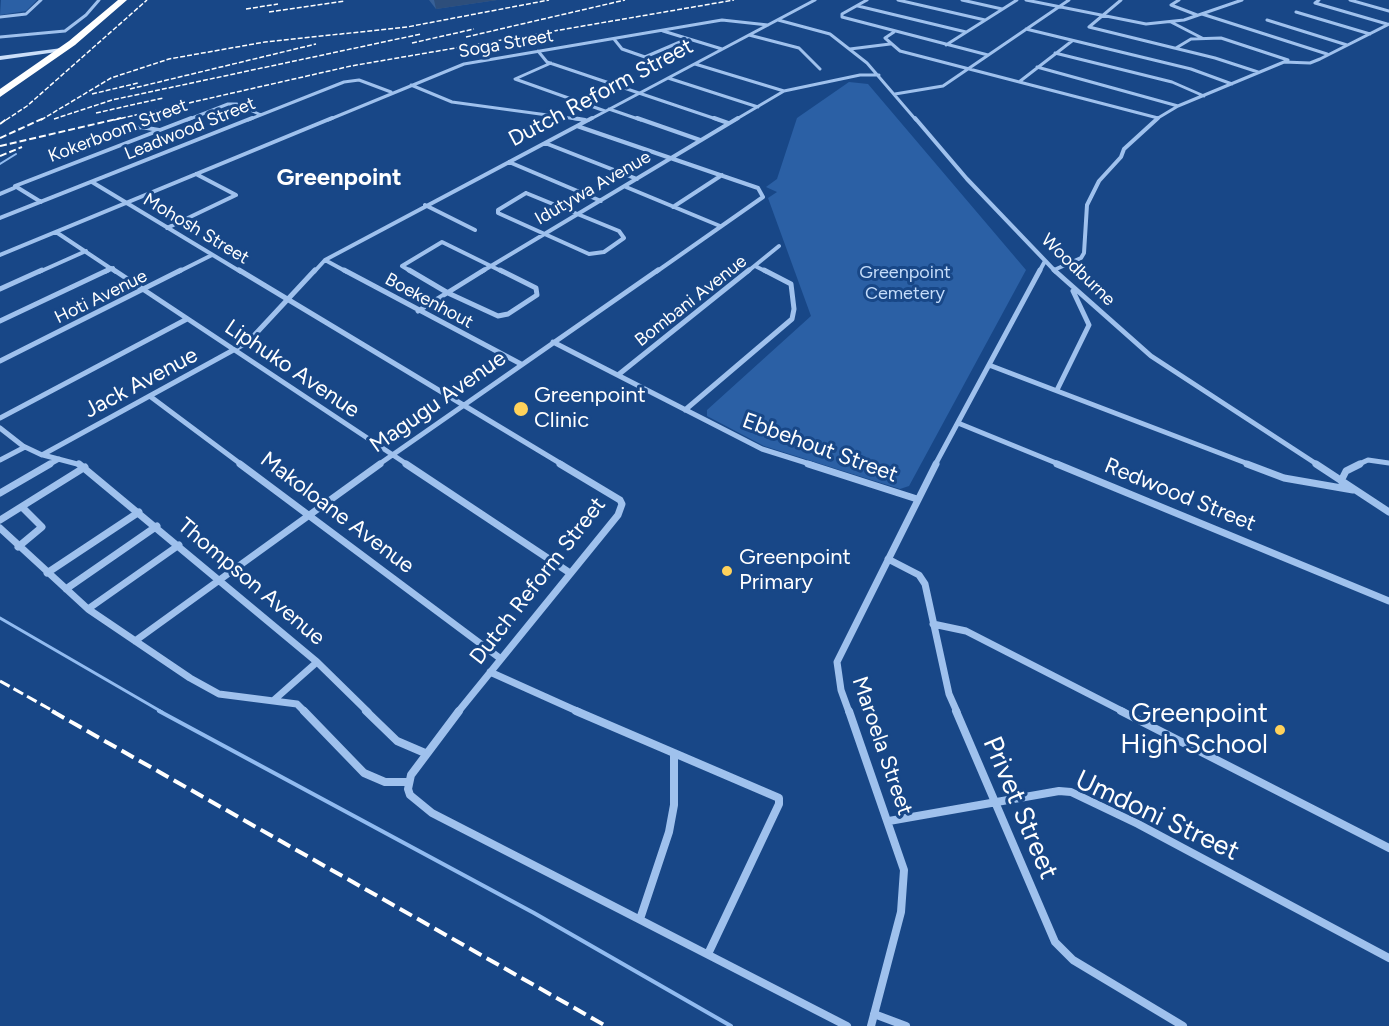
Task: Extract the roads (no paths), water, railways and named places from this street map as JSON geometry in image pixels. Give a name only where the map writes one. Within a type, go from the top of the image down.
[{"type":"highway","points":[[0,94],[62,50],[123,0]]},
{"type":"street","points":[[0,17],[26,14],[41,0]]},
{"type":"street","points":[[0,37],[49,34],[68,30],[99,0]]},
{"type":"street","name":"Dutch Reform Street","points":[[409,782],[425,753],[618,515],[622,504],[620,500],[288,298],[325,260],[815,0]]},
{"type":"street","points":[[867,0],[843,14],[842,17],[988,55]]},
{"type":"street","points":[[898,0],[985,20]]},
{"type":"street","points":[[962,0],[1002,9]]},
{"type":"street","points":[[946,45],[1017,0]]},
{"type":"street","points":[[1026,0],[1142,24],[1170,22],[1200,15],[1242,0]]},
{"type":"street","points":[[896,94],[940,88],[1069,0]]},
{"type":"street","points":[[1121,0],[1089,27],[1176,48],[1258,72]]},
{"type":"street","points":[[1179,0],[1171,5],[1327,54]]},
{"type":"street","points":[[1319,0],[1316,3],[1388,24]]},
{"type":"street","points":[[1350,0],[1389,11]]},
{"type":"street","points":[[857,6],[966,32]]},
{"type":"street","points":[[1296,12],[1370,34]]},
{"type":"street","name":"Soga Street","points":[[0,255],[464,64],[727,19],[768,25]]},
{"type":"street","name":"Woodburne","points":[[778,20],[827,33],[850,49],[879,75],[967,179],[1045,261],[1072,288],[1151,356],[1389,512]]},
{"type":"street","points":[[1267,20],[1347,45]]},
{"type":"street","points":[[1170,22],[1202,38]]},
{"type":"street","points":[[1176,48],[1188,40],[1227,39],[1289,61],[1310,63],[1388,24]]},
{"type":"street","points":[[1026,29],[1191,69],[1232,84]]},
{"type":"street","points":[[662,31],[722,49]]},
{"type":"street","points":[[894,32],[885,38],[900,51],[1158,118]]},
{"type":"street","points":[[749,35],[799,48],[820,69]]},
{"type":"street","points":[[614,39],[622,49],[643,57],[687,39]]},
{"type":"street","points":[[1019,81],[1072,41]]},
{"type":"street","points":[[850,49],[890,44]]},
{"type":"street","points":[[0,58],[62,50]]},
{"type":"street","points":[[538,51],[551,63],[728,123]]},
{"type":"street","points":[[1055,53],[1172,82],[1204,96]]},
{"type":"street","points":[[1054,270],[1081,258],[1084,253],[1088,201],[1099,181],[1121,157],[1124,148],[1158,118],[1178,106],[1289,61]]},
{"type":"street","points":[[551,63],[515,79],[700,140]]},
{"type":"street","points":[[695,64],[784,91],[860,75],[879,75]]},
{"type":"street","points":[[1036,68],[1178,106]]},
{"type":"street","points":[[668,78],[758,107]]},
{"type":"street","name":"Leadwood Street","points":[[0,218],[353,80],[359,80],[391,93]]},
{"type":"street","points":[[411,85],[452,102],[587,120]]},
{"type":"street","name":"Idutywa Avenue","points":[[418,311],[542,234],[626,187],[784,91]]},
{"type":"street","name":"Kokerboom Street","points":[[0,194],[14,188],[19,183],[230,104],[237,104],[261,116]]},
{"type":"street","points":[[577,126],[722,176]]},
{"type":"street","points":[[109,149],[100,142],[141,127],[159,130]]},
{"type":"street","points":[[545,143],[637,179]]},
{"type":"street","points":[[508,162],[601,201]]},
{"type":"street","points":[[167,228],[236,194],[196,174]]},
{"type":"street","points":[[673,207],[722,176]]},
{"type":"street","name":"Magugu Avenue","points":[[135,641],[390,456],[763,197],[763,192],[758,188],[722,176]]},
{"type":"street","name":"Mohosh Street","points":[[92,182],[288,298]]},
{"type":"street","points":[[626,187],[720,226]]},
{"type":"street","points":[[14,188],[41,202]]},
{"type":"street","points":[[530,194],[577,213],[622,233],[624,238],[604,252],[589,254],[499,214],[498,210],[520,195],[530,194]]},
{"type":"street","points":[[425,205],[475,230]]},
{"type":"street","name":"Liphuko Avenue","points":[[56,232],[113,268],[390,456],[570,573]]},
{"type":"street","points":[[445,242],[491,265],[536,288],[537,295],[501,316],[448,293],[402,266],[435,245],[445,242]]},
{"type":"street","name":"Bombani Avenue","points":[[618,375],[757,267],[779,246]]},
{"type":"street","points":[[0,247],[7,252]]},
{"type":"street","points":[[0,289],[86,251]]},
{"type":"street","name":"Hoti Avenue","points":[[0,361],[145,291],[212,255]]},
{"type":"street","name":"Boekenhout","points":[[325,260],[521,364]]},
{"type":"street","name":"Maroela Street","points":[[871,1026],[901,912],[904,870],[837,674],[837,662],[917,500],[1045,261]]},
{"type":"street","points":[[685,410],[792,319],[794,309],[791,284],[757,267]]},
{"type":"street","points":[[0,321],[113,268]]},
{"type":"street","points":[[1057,390],[1089,325],[1072,288]]},
{"type":"street","name":"Jack Avenue","points":[[42,455],[236,351],[255,335],[288,298]]},
{"type":"street","points":[[0,418],[187,319]]},
{"type":"street","name":"Ebbehout Street","points":[[553,342],[762,449],[917,500]]},
{"type":"street","points":[[988,365],[1284,478],[1355,490]]},
{"type":"street","name":"Makoloane Avenue","points":[[151,397],[501,658]]},
{"type":"street","name":"Redwood Street","points":[[958,423],[1389,601]]},
{"type":"street","points":[[0,428],[25,447],[42,455]]},
{"type":"street","points":[[0,460],[25,447]]},
{"type":"street","name":"Thompson Avenue","points":[[42,455],[85,468],[179,544],[317,662],[397,741],[425,753]]},
{"type":"street","points":[[0,493],[60,459]]},
{"type":"street","points":[[1341,481],[1346,471],[1368,460],[1389,463]]},
{"type":"street","points":[[0,520],[85,468]]},
{"type":"street","points":[[18,547],[42,527],[23,508]]},
{"type":"street","points":[[46,573],[139,512]]},
{"type":"street","points":[[66,589],[157,526]]},
{"type":"street","points":[[0,528],[46,573],[88,609],[215,692],[300,705],[356,766],[372,778],[385,782],[409,782],[410,795],[415,802],[432,813],[847,1026]]},
{"type":"street","points":[[88,609],[179,544]]},
{"type":"street","name":"Privet Street","points":[[888,559],[922,579],[927,591],[949,694],[994,804],[1051,933],[1060,948],[1073,960],[1182,1026]]},
{"type":"street","points":[[933,624],[966,631],[1389,848]]},
{"type":"street","points":[[274,700],[317,662]]},
{"type":"street","points":[[490,672],[674,754],[776,794],[779,800],[708,954]]},
{"type":"street","points":[[640,919],[669,832],[674,805],[674,754]]},
{"type":"street","name":"Umdoni Street","points":[[889,821],[1059,791],[1071,792],[1138,824],[1389,958]]},
{"type":"street","points":[[874,1014],[906,1026]]},
{"type":"waterway","points":[[0,164],[16,154]]},
{"type":"waterway","points":[[0,618],[162,712]]},
{"type":"waterway","points":[[159,711],[534,913],[731,1026]]},
{"type":"railway","points":[[6,120],[27,106],[147,0]]},
{"type":"railway","points":[[41,120],[111,78],[169,59],[265,42],[407,27],[549,0]]},
{"type":"railway","points":[[466,37],[625,0]]},
{"type":"railway","points":[[114,120],[351,66],[734,0]]},
{"type":"railway","points":[[269,12],[345,1]]},
{"type":"railway","points":[[246,9],[278,4]]},
{"type":"railway","points":[[412,43],[474,29]]},
{"type":"railway","points":[[54,119],[112,100],[421,34]]},
{"type":"railway","points":[[130,89],[316,44]]},
{"type":"railway","points":[[92,94],[138,83]]},
{"type":"railway","points":[[96,113],[163,98]]},
{"type":"railway","points":[[0,124],[8,118]]},
{"type":"railway","points":[[0,138],[44,118]]},
{"type":"railway","points":[[0,146],[121,118]]},
{"type":"railway","points":[[0,156],[22,147]]},
{"type":"railway","points":[[0,681],[55,712]]},
{"type":"railway","points":[[52,711],[606,1026]]},
{"type":"place","name":"Greenpoint Clinic","points":[[521,409]]},
{"type":"place","name":"Greenpoint Primary","points":[[727,571]]},
{"type":"place","name":"Greenpoint High School","points":[[1280,730]]},
{"type":"district","name":"Greenpoint","points":[[339,178]]},
{"type":"park label","name":"Greenpoint Cemetery","points":[[905,283]]}]
